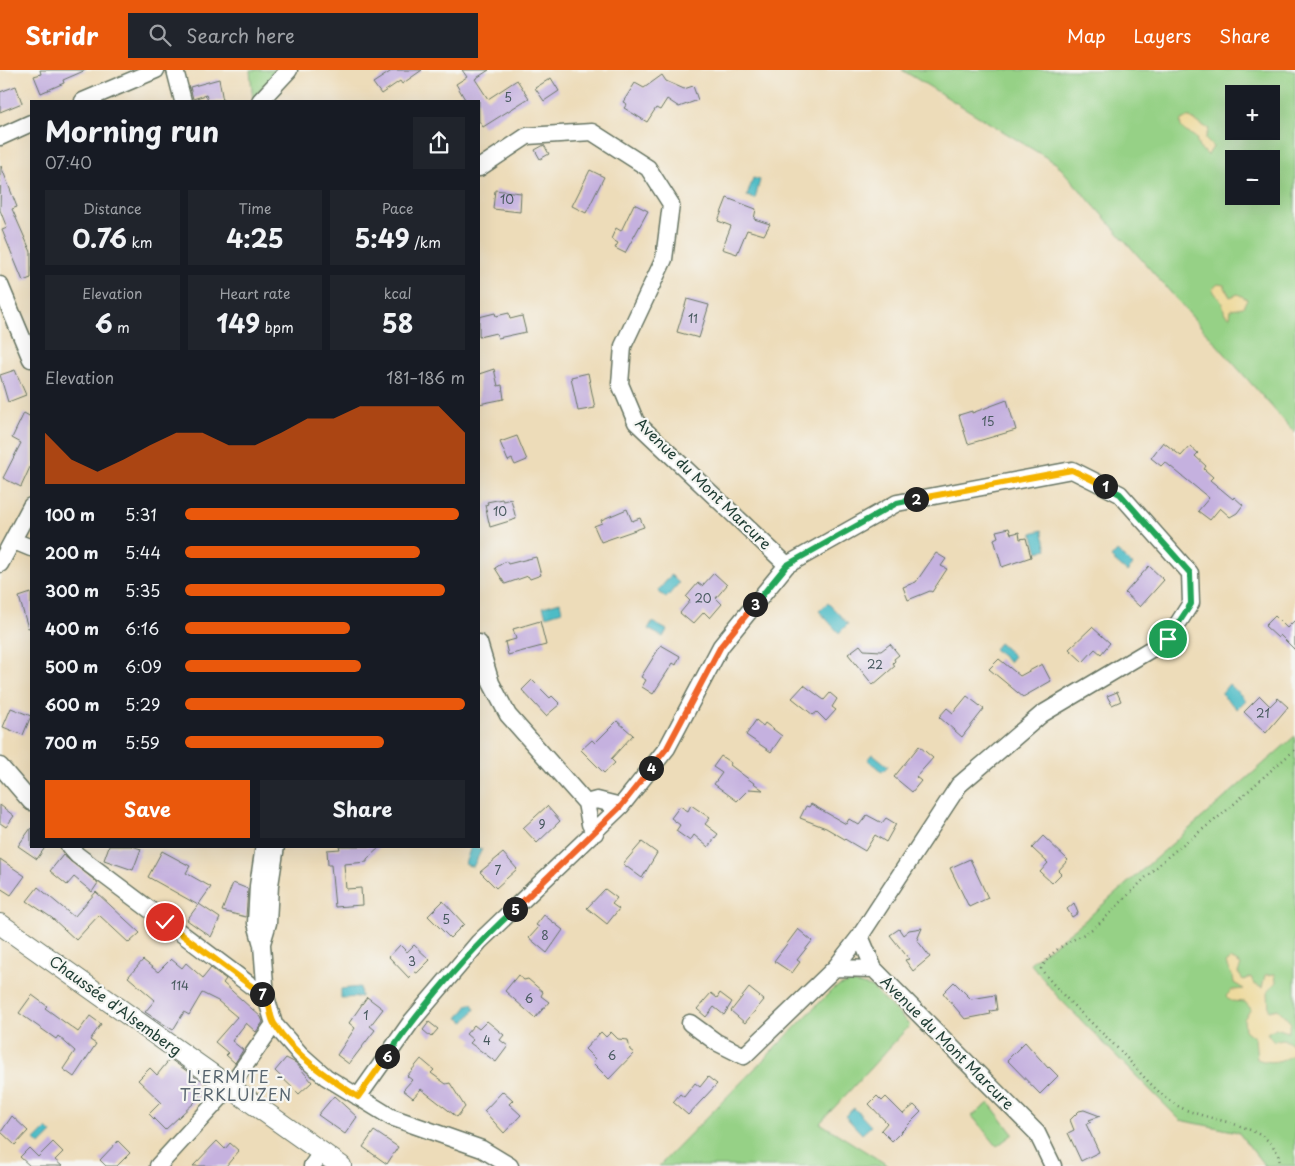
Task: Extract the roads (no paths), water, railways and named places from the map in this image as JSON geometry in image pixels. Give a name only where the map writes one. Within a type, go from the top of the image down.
[{"type":"main road","name":"Chaussée d'Alsemberg","points":[[0,924],[230,1088],[317,1159],[341,1166]]},
{"type":"street","points":[[85,100],[156,70]]},
{"type":"street","points":[[175,70],[183,100]]},
{"type":"street","points":[[261,100],[289,70]]},
{"type":"street","points":[[0,137],[30,123]]},
{"type":"street","name":"Avenue du Mont Marcure","points":[[480,167],[527,136],[592,132],[648,168],[671,204],[670,213],[664,258],[623,346],[620,384],[636,422],[787,565]]},
{"type":"street","points":[[0,285],[30,357]]},
{"type":"street","points":[[358,1097],[411,1022],[479,942],[595,833],[621,806],[667,748],[721,646],[787,565],[897,503],[1072,470],[1120,494],[1190,573],[1191,604],[1168,639],[1042,714],[959,785],[860,936],[835,968],[744,1056],[716,1042],[690,1023]]},
{"type":"street","points":[[0,564],[30,508]]},
{"type":"street","points":[[14,541],[30,548]]},
{"type":"street","points":[[480,646],[491,683],[508,715],[586,803],[590,824],[595,833]]},
{"type":"street","points":[[0,766],[30,801]]},
{"type":"street","points":[[586,803],[597,800],[621,806]]},
{"type":"street","points":[[71,848],[77,856],[266,997]]},
{"type":"street","points":[[264,848],[258,886],[256,923],[262,945],[266,997],[274,1024],[300,1054],[326,1077],[358,1097],[392,1117],[482,1150],[510,1166]]},
{"type":"street","points":[[262,945],[268,923],[270,885],[276,848]]},
{"type":"street","name":"Avenue du Mont Marcure","points":[[860,936],[874,969],[1037,1133],[1053,1166]]},
{"type":"street","points":[[835,968],[874,969]]},
{"type":"street","points":[[158,1166],[230,1088],[274,1024]]},
{"type":"water","points":[[753,178],[760,180],[755,199],[747,196]]},
{"type":"water","points":[[1042,530],[1047,549],[1038,552],[1032,533]]},
{"type":"water","points":[[1117,551],[1133,565],[1127,572],[1111,558]]},
{"type":"water","points":[[671,575],[679,583],[666,598],[658,591]]},
{"type":"water","points":[[560,602],[562,611],[546,616],[543,607]]},
{"type":"water","points":[[828,603],[848,624],[839,633],[819,611]]},
{"type":"water","points":[[652,622],[667,630],[663,637],[648,629]]},
{"type":"water","points":[[999,643],[1014,656],[1009,662],[994,649]]},
{"type":"water","points":[[1229,684],[1246,700],[1237,709],[1221,694]]},
{"type":"water","points":[[873,754],[888,766],[882,772],[868,760]]},
{"type":"water","points":[[470,848],[482,849],[473,867],[465,864]]},
{"type":"water","points":[[360,987],[361,997],[341,998],[341,989]]},
{"type":"water","points":[[469,1004],[472,1004],[475,1009],[465,1022],[458,1018]]},
{"type":"water","points":[[854,1108],[871,1126],[862,1134],[845,1116]]},
{"type":"water","points":[[47,1128],[52,1133],[40,1145],[35,1140]]},
{"type":"district","name":"L'ERMITE - TERKLUIZEN","points":[[236,1086]]}]
